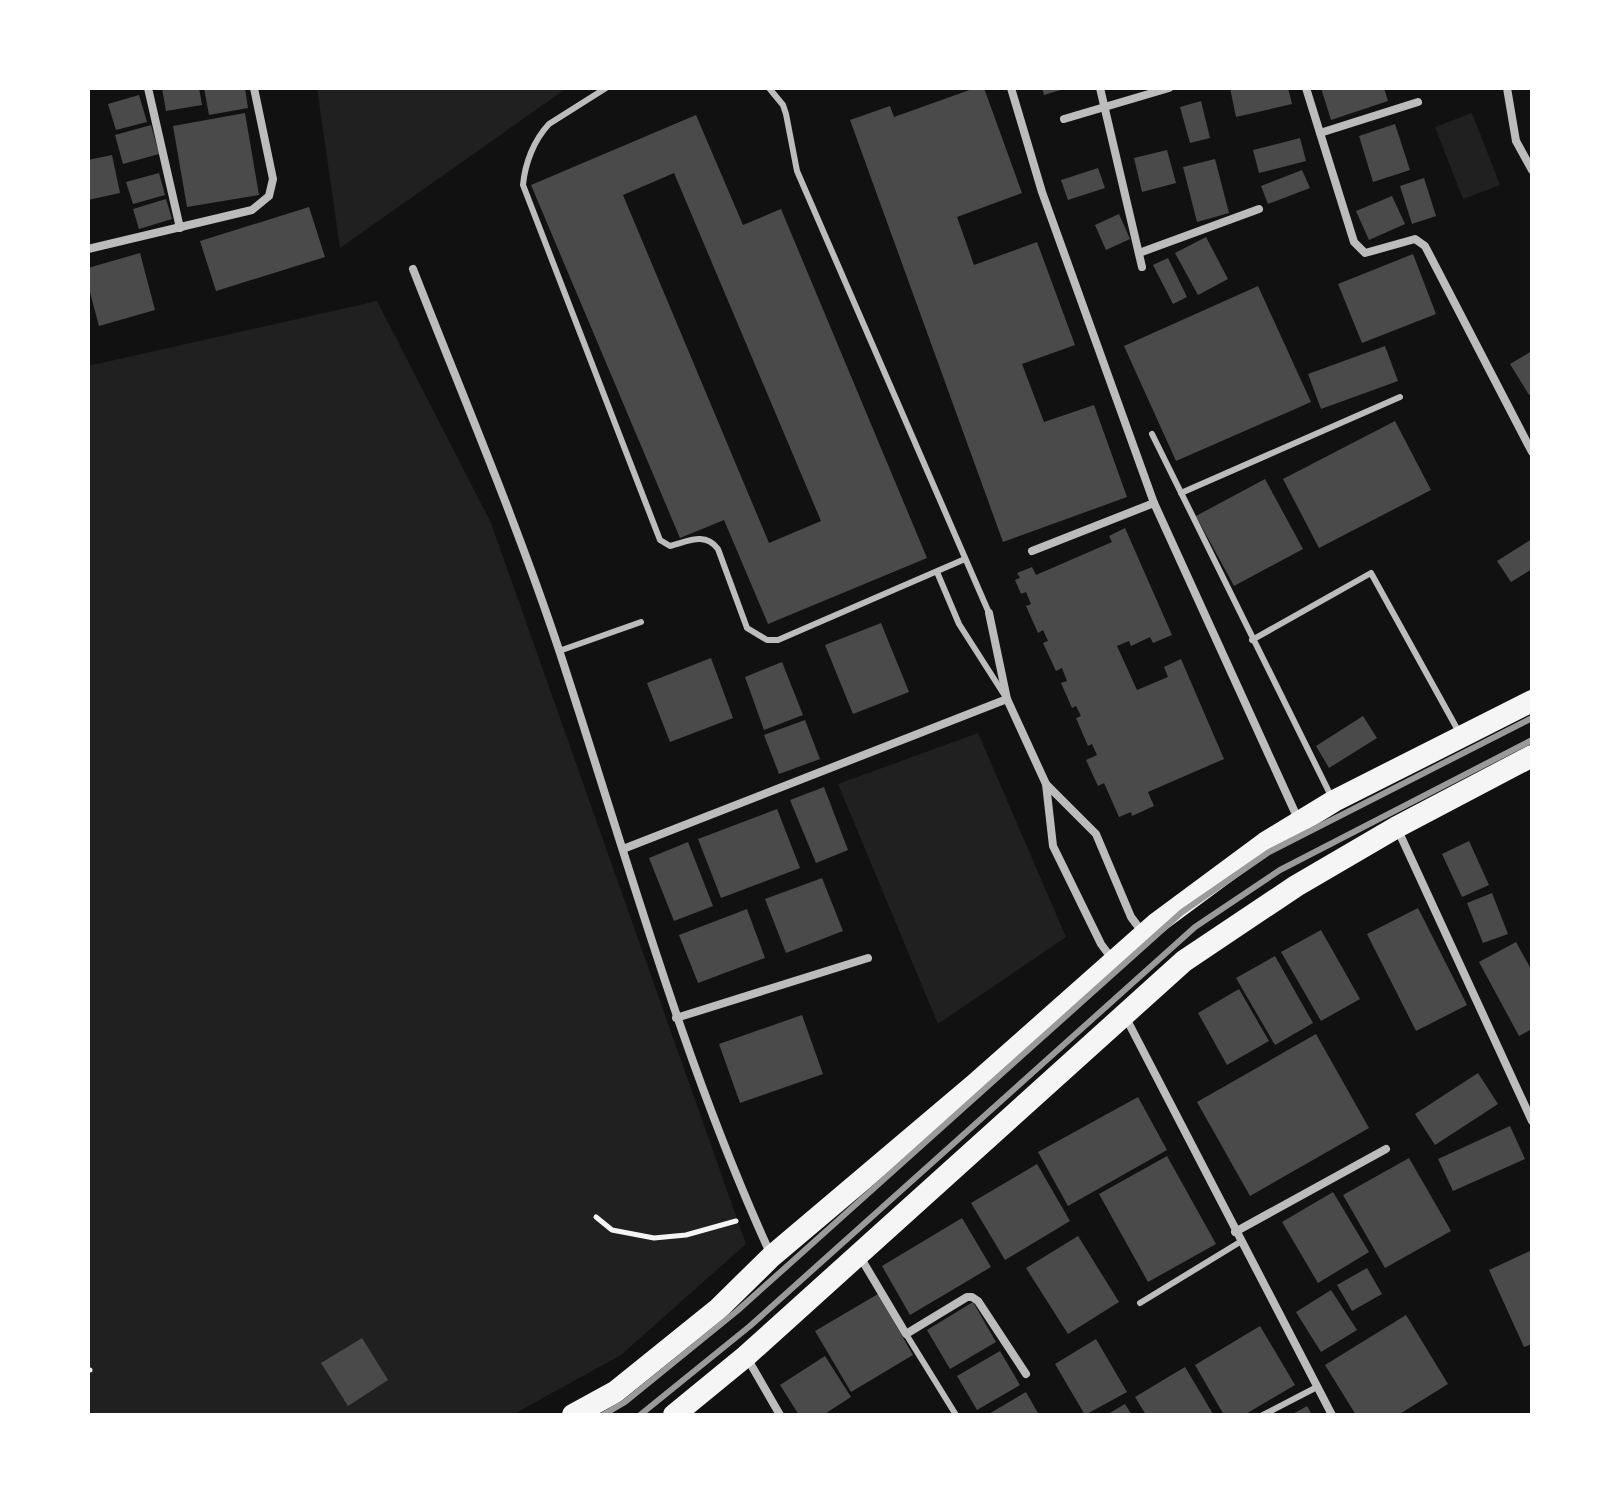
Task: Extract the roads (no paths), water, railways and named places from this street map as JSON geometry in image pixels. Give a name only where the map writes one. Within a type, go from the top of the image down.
[{"type":"highway","points":[[573,1415],[615,1392],[718,1309],[772,1256],[973,1086],[1143,933],[1265,843],[1334,801],[1532,701]]},
{"type":"highway","points":[[674,1415],[746,1356],[1184,961],[1296,886],[1397,827],[1532,756]]},
{"type":"street","points":[[148,88],[180,228]]},
{"type":"street","points":[[88,249],[252,210],[269,196],[273,179],[254,88]]},
{"type":"street","points":[[1011,88],[1042,192],[1154,503],[1301,823]]},
{"type":"street","points":[[1100,88],[1142,267]]},
{"type":"street","points":[[1064,119],[1169,88]]},
{"type":"street","points":[[1306,88],[1354,242],[1365,253],[1415,239],[1425,246],[1532,452]]},
{"type":"street","points":[[1507,88],[1516,141],[1532,170]]},
{"type":"street","points":[[1320,133],[1418,102]]},
{"type":"street","points":[[1139,253],[1259,209]]},
{"type":"street","points":[[413,269],[528,563],[559,651],[676,1018],[753,1217],[772,1256]]},
{"type":"street","points":[[1032,551],[1154,503]]},
{"type":"street","points":[[989,613],[1007,699],[1046,784],[1053,846],[1101,944],[1113,960]]},
{"type":"street","points":[[623,849],[1007,699]]},
{"type":"street","points":[[1046,784],[1096,834],[1131,917],[1143,933]]},
{"type":"street","points":[[1397,827],[1532,1121]]},
{"type":"street","points":[[676,1018],[868,958]]},
{"type":"street","points":[[1125,1016],[1332,1415]]},
{"type":"street","points":[[1235,1232],[1386,1149]]},
{"type":"street","points":[[858,1254],[906,1334],[967,1297],[972,1297],[978,1301],[1026,1374]]},
{"type":"street","points":[[746,1356],[780,1415]]},
{"type":"lane","points":[[606,88],[549,124],[542,132],[535,141],[523,185],[660,540],[670,546],[702,537],[712,541],[718,549],[747,628],[767,640],[778,640],[965,559]]},
{"type":"lane","points":[[769,88],[783,105],[797,171],[989,613]]},
{"type":"lane","points":[[1181,493],[1400,397]]},
{"type":"lane","points":[[1152,434],[1334,801]]},
{"type":"lane","points":[[937,572],[959,624],[1007,699]]},
{"type":"lane","points":[[1252,640],[1371,573],[1461,737]]},
{"type":"lane","points":[[559,651],[641,622]]},
{"type":"lane","points":[[1140,1303],[1240,1242]]},
{"type":"lane","points":[[906,1334],[956,1415]]},
{"type":"lane","points":[[1263,1415],[1317,1387]]},
{"type":"railway","points":[[603,1415],[625,1402],[737,1311],[1182,912],[1269,852],[1532,718]]},
{"type":"railway","points":[[640,1415],[750,1326],[1195,927],[1280,870],[1532,740]]}]
